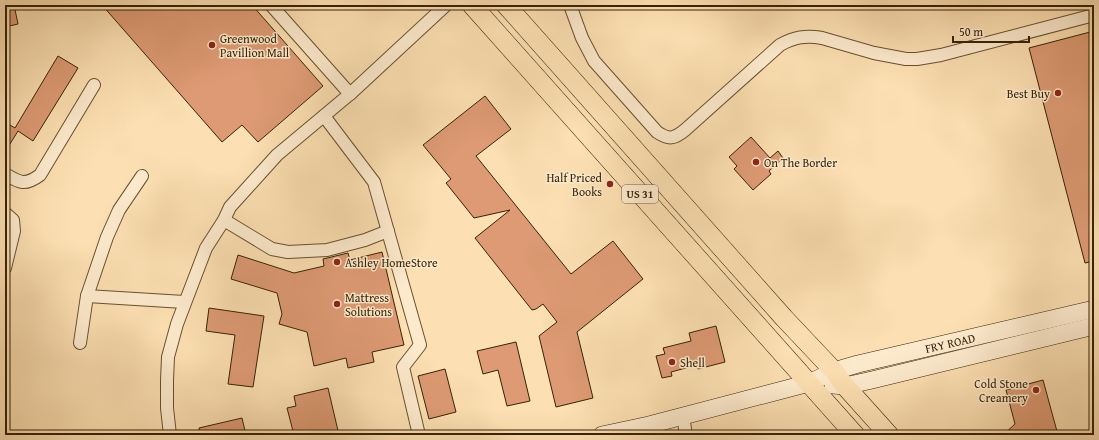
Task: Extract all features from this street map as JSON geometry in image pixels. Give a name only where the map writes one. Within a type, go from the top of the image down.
[{"type":"main road","name":"US 31","points":[[472,5],[855,435]]},
{"type":"main road","name":"US 31","points":[[506,5],[784,318],[834,371],[845,386],[889,435]]},
{"type":"street","points":[[270,5],[350,94]]},
{"type":"street","points":[[170,435],[166,399],[168,357],[184,302],[206,248],[224,220],[230,207],[277,155],[350,94],[446,5]]},
{"type":"street","points":[[570,5],[582,38],[594,61],[657,132],[667,138],[676,137],[682,133],[780,45],[802,36],[811,36],[874,53],[906,59],[928,58],[1094,15]]},
{"type":"street","points":[[5,174],[19,182],[31,182],[40,175],[94,85]]},
{"type":"street","points":[[324,116],[374,182],[420,345],[403,367],[419,435]]},
{"type":"street","points":[[80,343],[87,296],[107,237],[119,210],[142,176]]},
{"type":"street","points":[[5,213],[13,220],[14,231],[5,268]]},
{"type":"street","points":[[224,220],[272,249],[288,252],[327,250],[365,240],[388,231]]},
{"type":"street","points":[[87,296],[184,302]]},
{"type":"street","name":"FRY ROAD","points":[[602,435],[683,416],[809,383],[834,371],[1094,309]]},
{"type":"street","name":"FRY ROAD","points":[[809,383],[845,386],[1094,326]]},
{"type":"street","points":[[683,416],[686,435]]},
{"type":"building","points":[[5,5],[14,5],[18,24],[5,27]]},
{"type":"building","name":"Greenwood Pavillion Mall","points":[[102,5],[252,5],[323,86],[258,142],[242,125],[222,142]]},
{"type":"building","points":[[1094,31],[1094,261],[1085,263],[1029,48]]},
{"type":"building","points":[[58,56],[78,68],[33,141],[18,131],[5,152],[5,122],[15,128]]},
{"type":"building","points":[[485,96],[511,129],[476,156],[571,274],[613,241],[643,279],[577,332],[593,398],[556,407],[539,336],[557,322],[543,304],[532,310],[475,238],[510,210],[474,218],[446,183],[451,179],[423,145]]},
{"type":"building","name":"On The Border","points":[[751,137],[770,158],[778,151],[783,158],[769,171],[771,174],[753,190],[734,169],[737,166],[729,157]]},
{"type":"building","name":"Mattress Solutions","points":[[382,252],[404,345],[372,352],[374,362],[348,368],[346,358],[314,366],[307,332],[279,324],[282,314],[277,293],[231,279],[238,255],[294,273],[324,266],[323,259],[348,253],[350,260]]},
{"type":"building","points":[[209,308],[264,316],[253,387],[228,384],[235,335],[206,331]]},
{"type":"building","points":[[716,326],[725,362],[698,369],[697,365],[671,372],[672,376],[662,378],[656,356],[665,354],[663,348],[691,341],[689,333]]},
{"type":"building","points":[[516,342],[530,401],[507,406],[498,370],[483,374],[477,351]]},
{"type":"building","points":[[445,369],[456,412],[429,419],[418,376]]},
{"type":"building","points":[[1043,380],[1058,435],[1003,435],[1015,424],[1006,390]]},
{"type":"building","points":[[328,388],[339,435],[294,435],[287,408],[296,406],[294,396]]},
{"type":"building","points":[[242,418],[246,435],[200,435],[199,428]]},
{"type":"place","name":"Greenwood Pavillion Mall","points":[[212,45]]},
{"type":"place","name":"Best Buy","points":[[1058,93]]},
{"type":"place","name":"On The Border","points":[[756,162]]},
{"type":"place","name":"Half Priced Books","points":[[610,184]]},
{"type":"place","name":"Ashley HomeStore","points":[[337,262]]},
{"type":"place","name":"Mattress Solutions","points":[[337,304]]},
{"type":"place","name":"Shell","points":[[672,362]]},
{"type":"place","name":"Cold Stone Creamery","points":[[1036,390]]}]
